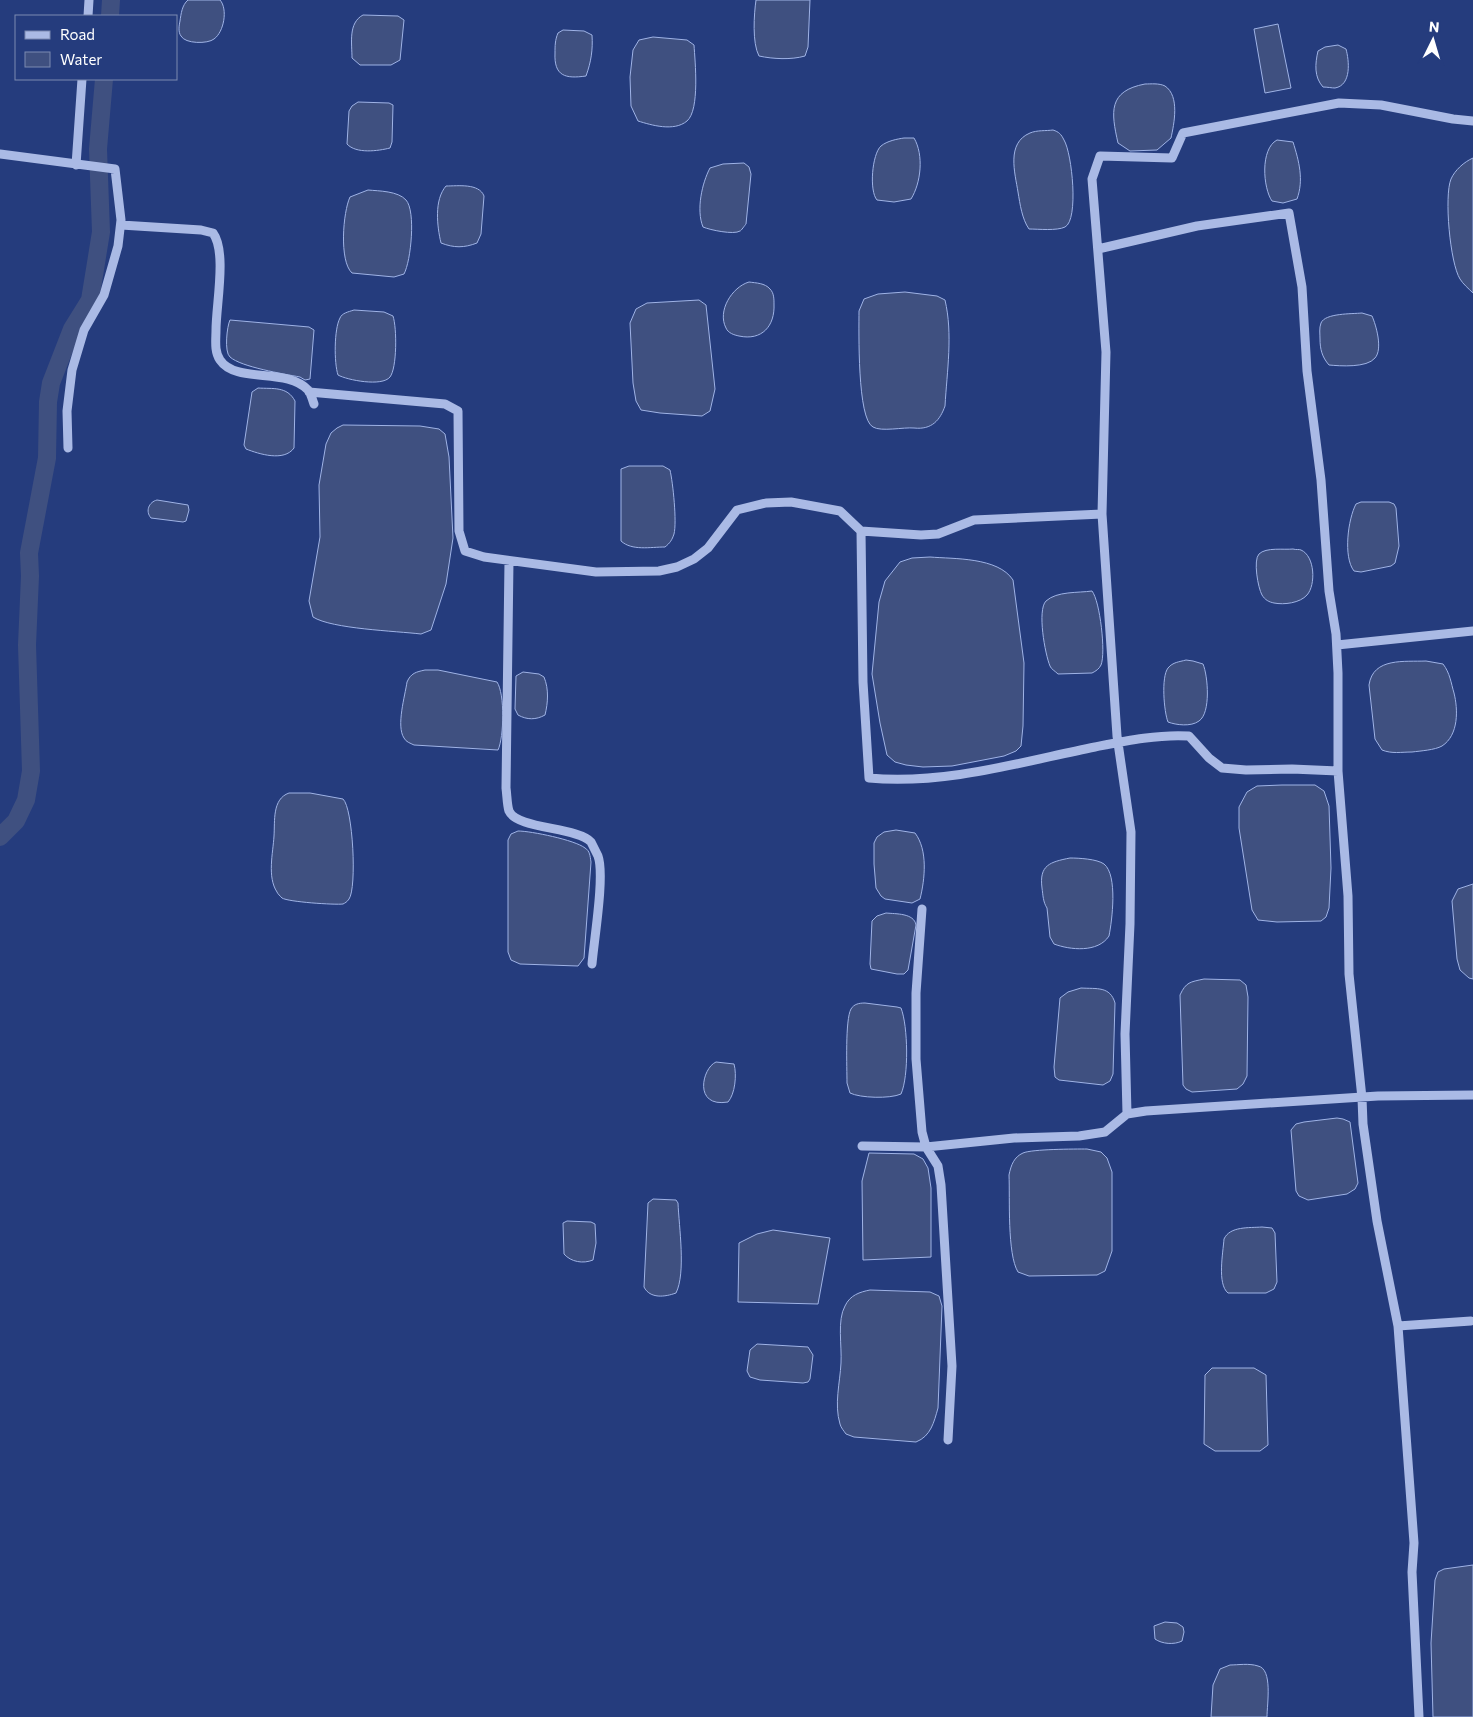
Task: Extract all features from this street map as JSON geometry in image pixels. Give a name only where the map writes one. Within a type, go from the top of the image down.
[{"type":"street","points":[[88,15],[90,0]]},
{"type":"street","points":[[79,165],[82,80]]},
{"type":"street","points":[[1127,1114],[1125,1034],[1130,930],[1131,832],[1118,743],[1102,514],[1106,352],[1092,179],[1100,156],[1172,158],[1183,133],[1339,103],[1381,105],[1473,121]]},
{"type":"street","points":[[0,154],[115,169],[122,220],[118,246],[104,295],[84,330],[72,370],[67,411],[68,448]]},
{"type":"street","points":[[1098,249],[1197,226],[1289,213],[1302,288],[1307,371],[1321,480],[1329,591],[1337,645],[1338,772],[1348,896],[1349,974],[1363,1124],[1377,1221],[1398,1326],[1414,1543],[1412,1572],[1419,1717]]},
{"type":"street","points":[[121,225],[201,230],[213,233],[218,240],[220,257],[216,336],[216,350],[219,358],[225,366],[239,371],[290,379],[310,392],[314,404]]},
{"type":"street","points":[[310,392],[445,404],[458,411],[459,531],[464,551],[508,561],[596,572],[660,571],[677,567],[694,559],[708,548],[737,510],[766,503],[791,502],[840,511],[861,531],[921,535],[938,534],[974,520],[1102,514]]},
{"type":"street","points":[[861,531],[863,682],[869,778],[897,780],[928,778],[1171,735],[1189,736],[1209,758],[1222,768],[1246,770],[1292,768],[1338,772]]},
{"type":"street","points":[[508,561],[506,788],[509,812],[515,817],[539,826],[580,835],[590,842],[598,857],[600,876],[592,964]]},
{"type":"street","points":[[1337,645],[1473,631]]},
{"type":"street","points":[[922,909],[916,993],[916,1059],[922,1132],[926,1147],[938,1166],[941,1185],[952,1366],[948,1440]]},
{"type":"street","points":[[862,1146],[926,1147],[1014,1138],[1088,1135],[1105,1132],[1127,1114],[1146,1111],[1378,1096],[1473,1095]]},
{"type":"street","points":[[1398,1326],[1471,1321]]},
{"type":"water","points":[[188,0],[220,0],[224,9],[224,20],[217,36],[211,41],[187,41],[179,33],[183,7]]},
{"type":"water","points":[[756,0],[810,0],[808,47],[805,56],[782,59],[759,56],[754,36]]},
{"type":"water","points":[[363,15],[398,16],[404,20],[400,60],[391,65],[360,65],[352,58],[353,28],[358,19]]},
{"type":"water","points":[[1278,24],[1291,88],[1265,93],[1254,29]]},
{"type":"water","points":[[563,30],[584,31],[592,35],[591,56],[586,76],[567,76],[562,74],[556,67],[556,41],[558,33]]},
{"type":"water","points":[[653,37],[687,40],[694,45],[696,85],[694,107],[687,121],[676,126],[662,127],[638,121],[631,106],[630,77],[633,50],[639,40]]},
{"type":"water","points":[[1338,45],[1346,49],[1348,59],[1347,77],[1340,86],[1335,88],[1323,87],[1318,79],[1316,70],[1318,51],[1325,47]]},
{"type":"water","points":[[1145,84],[1165,86],[1173,96],[1175,110],[1171,138],[1157,150],[1130,151],[1118,143],[1114,122],[1115,104],[1124,92]]},
{"type":"water","points":[[358,102],[389,103],[393,105],[392,142],[390,148],[373,151],[361,150],[347,144],[349,111]]},
{"type":"water","points":[[1053,130],[1058,132],[1063,138],[1070,158],[1073,186],[1072,212],[1069,222],[1065,227],[1029,229],[1023,216],[1014,168],[1015,151],[1022,138],[1030,133]]},
{"type":"water","points":[[904,138],[914,138],[919,152],[919,177],[911,199],[894,202],[877,200],[872,181],[875,157],[878,150],[886,143]]},
{"type":"water","points":[[1277,140],[1293,142],[1300,170],[1300,185],[1297,199],[1283,203],[1272,201],[1265,178],[1268,152]]},
{"type":"water","points":[[1473,158],[1473,293],[1461,281],[1456,271],[1449,229],[1448,200],[1451,179],[1460,167]]},
{"type":"water","points":[[744,163],[749,167],[751,174],[746,224],[741,231],[737,232],[716,231],[703,227],[700,205],[710,168],[723,164]]},
{"type":"water","points":[[446,186],[473,187],[478,189],[484,196],[481,234],[477,243],[459,247],[441,243],[438,229],[438,206]]},
{"type":"water","points":[[368,190],[398,195],[406,200],[409,206],[412,225],[409,258],[404,274],[394,277],[352,273],[348,267],[345,258],[343,236],[348,204],[350,197]]},
{"type":"water","points":[[749,282],[768,287],[773,294],[774,312],[766,330],[760,334],[747,337],[731,334],[726,328],[723,314],[732,294]]},
{"type":"water","points":[[905,292],[937,296],[945,300],[949,339],[945,406],[938,420],[930,426],[920,428],[877,428],[873,427],[868,420],[864,408],[859,354],[859,311],[864,299],[878,294]]},
{"type":"water","points":[[699,300],[706,305],[715,389],[710,411],[702,416],[641,410],[636,401],[633,383],[630,323],[636,309],[647,303]]},
{"type":"water","points":[[354,310],[384,312],[393,316],[396,348],[392,372],[386,380],[364,382],[338,375],[335,346],[338,323],[342,315]]},
{"type":"water","points":[[1362,313],[1372,316],[1375,325],[1379,343],[1375,358],[1360,365],[1329,365],[1321,350],[1321,323],[1328,317]]},
{"type":"water","points":[[230,320],[309,327],[314,330],[310,379],[305,380],[300,377],[253,367],[230,357],[227,350],[227,333]]},
{"type":"water","points":[[258,388],[284,391],[292,396],[295,401],[294,448],[284,455],[264,455],[246,449],[244,445],[252,392]]},
{"type":"water","points":[[343,425],[420,426],[439,429],[445,434],[449,457],[453,538],[446,584],[431,630],[421,634],[365,629],[334,624],[313,617],[309,601],[320,537],[319,485],[326,444],[331,433]]},
{"type":"water","points":[[629,466],[663,466],[670,470],[675,528],[672,540],[665,547],[636,547],[621,541],[621,469]]},
{"type":"water","points":[[157,500],[188,505],[189,510],[186,521],[151,518],[148,513],[149,507]]},
{"type":"water","points":[[1361,502],[1389,502],[1394,504],[1396,508],[1399,546],[1395,563],[1391,566],[1361,572],[1354,571],[1351,565],[1348,548],[1349,528],[1356,504]]},
{"type":"water","points":[[1266,550],[1301,550],[1309,558],[1313,571],[1310,590],[1304,598],[1296,602],[1282,604],[1269,601],[1262,595],[1259,586],[1256,568],[1257,557]]},
{"type":"water","points":[[912,558],[963,559],[986,563],[1006,572],[1013,580],[1024,663],[1023,726],[1021,746],[1016,751],[1004,756],[952,766],[923,767],[895,762],[887,755],[872,674],[879,602],[885,581],[900,562]]},
{"type":"water","points":[[1092,591],[1101,627],[1103,650],[1101,665],[1092,673],[1058,674],[1051,667],[1046,652],[1042,622],[1043,606],[1046,601],[1056,596]]},
{"type":"water","points":[[1186,660],[1203,664],[1207,685],[1207,703],[1203,717],[1199,721],[1188,725],[1179,725],[1168,722],[1164,703],[1164,679],[1170,666],[1176,662]]},
{"type":"water","points":[[1426,661],[1443,664],[1449,674],[1456,706],[1456,721],[1452,735],[1442,746],[1432,749],[1412,752],[1389,752],[1382,750],[1375,739],[1369,685],[1372,676],[1383,665]]},
{"type":"water","points":[[425,670],[438,670],[497,682],[500,688],[503,716],[502,736],[498,750],[414,745],[404,738],[401,719],[407,682],[414,673]]},
{"type":"water","points":[[523,672],[539,674],[544,677],[547,686],[547,701],[545,715],[542,717],[525,718],[518,715],[515,709],[516,676]]},
{"type":"water","points":[[1315,785],[1324,791],[1329,806],[1331,868],[1329,908],[1326,917],[1321,921],[1277,922],[1258,920],[1252,910],[1239,828],[1239,807],[1247,792],[1257,786]]},
{"type":"water","points":[[289,793],[310,793],[343,799],[349,817],[353,848],[353,880],[347,902],[331,904],[293,901],[282,898],[277,893],[271,872],[275,817],[277,805]]},
{"type":"water","points":[[896,830],[915,833],[924,856],[924,874],[920,899],[912,903],[885,899],[876,888],[874,843],[877,837],[884,832]]},
{"type":"water","points":[[518,831],[563,839],[580,845],[589,852],[591,862],[584,958],[578,966],[520,964],[511,960],[508,952],[508,840],[511,834]]},
{"type":"water","points":[[1070,858],[1101,862],[1108,870],[1111,878],[1113,898],[1109,936],[1091,948],[1076,949],[1061,946],[1054,944],[1050,937],[1042,874],[1044,869],[1052,863]]},
{"type":"water","points":[[1473,884],[1473,979],[1460,970],[1457,959],[1452,901],[1458,889]]},
{"type":"water","points":[[886,913],[908,916],[915,921],[916,925],[908,970],[904,974],[871,969],[872,921],[877,916]]},
{"type":"water","points":[[1204,979],[1240,980],[1246,985],[1248,997],[1247,1076],[1243,1084],[1237,1089],[1192,1092],[1183,1085],[1180,995],[1184,987],[1189,983]]},
{"type":"water","points":[[1081,988],[1102,989],[1110,994],[1115,1003],[1113,1074],[1110,1081],[1103,1085],[1059,1080],[1055,1077],[1054,1067],[1060,998],[1068,992]]},
{"type":"water","points":[[865,1003],[901,1008],[907,1051],[904,1086],[901,1094],[896,1096],[875,1097],[850,1093],[847,1083],[849,1015],[854,1006]]},
{"type":"water","points":[[716,1062],[734,1064],[735,1084],[728,1102],[717,1102],[709,1099],[705,1094],[704,1079],[711,1066]]},
{"type":"water","points":[[1337,1118],[1350,1122],[1358,1183],[1355,1189],[1347,1194],[1308,1200],[1299,1196],[1296,1191],[1291,1130],[1296,1124]]},
{"type":"water","points":[[1087,1149],[1101,1152],[1107,1158],[1112,1172],[1112,1251],[1105,1271],[1097,1275],[1029,1276],[1018,1272],[1014,1264],[1010,1225],[1009,1175],[1013,1162],[1023,1153],[1028,1152]]},
{"type":"water","points":[[869,1153],[914,1154],[923,1159],[928,1168],[931,1188],[931,1257],[863,1260],[862,1181]]},
{"type":"water","points":[[653,1199],[676,1200],[678,1203],[681,1274],[676,1293],[663,1296],[650,1294],[644,1287],[648,1203]]},
{"type":"water","points":[[567,1221],[591,1222],[595,1224],[596,1243],[593,1260],[577,1262],[564,1254],[563,1223]]},
{"type":"water","points":[[1262,1227],[1272,1228],[1275,1233],[1277,1282],[1274,1289],[1266,1293],[1228,1293],[1222,1276],[1224,1239],[1235,1230]]},
{"type":"water","points":[[773,1230],[830,1238],[818,1304],[738,1302],[739,1243],[757,1234]]},
{"type":"water","points":[[870,1290],[930,1292],[939,1296],[942,1306],[938,1408],[928,1432],[916,1442],[854,1437],[846,1434],[840,1424],[837,1401],[841,1363],[841,1318],[847,1302],[852,1297]]},
{"type":"water","points":[[757,1344],[808,1347],[813,1355],[808,1382],[760,1380],[750,1377],[747,1371],[750,1350]]},
{"type":"water","points":[[1212,1368],[1254,1368],[1266,1375],[1268,1445],[1260,1451],[1215,1451],[1204,1444],[1205,1375]]},
{"type":"water","points":[[1473,1565],[1473,1717],[1433,1717],[1431,1643],[1435,1580],[1438,1572],[1444,1569]]},
{"type":"water","points":[[1165,1622],[1177,1623],[1183,1627],[1182,1641],[1168,1643],[1155,1639],[1154,1626]]},
{"type":"water","points":[[1230,1665],[1258,1666],[1266,1673],[1267,1717],[1211,1717],[1213,1685],[1220,1669]]},
{"type":"waterway","points":[[110,15],[111,0]]},
{"type":"waterway","points":[[0,837],[16,821],[26,800],[31,771],[27,645],[29,553],[47,458],[48,402],[51,383],[72,329],[90,300],[101,232],[98,149],[104,80]]}]
